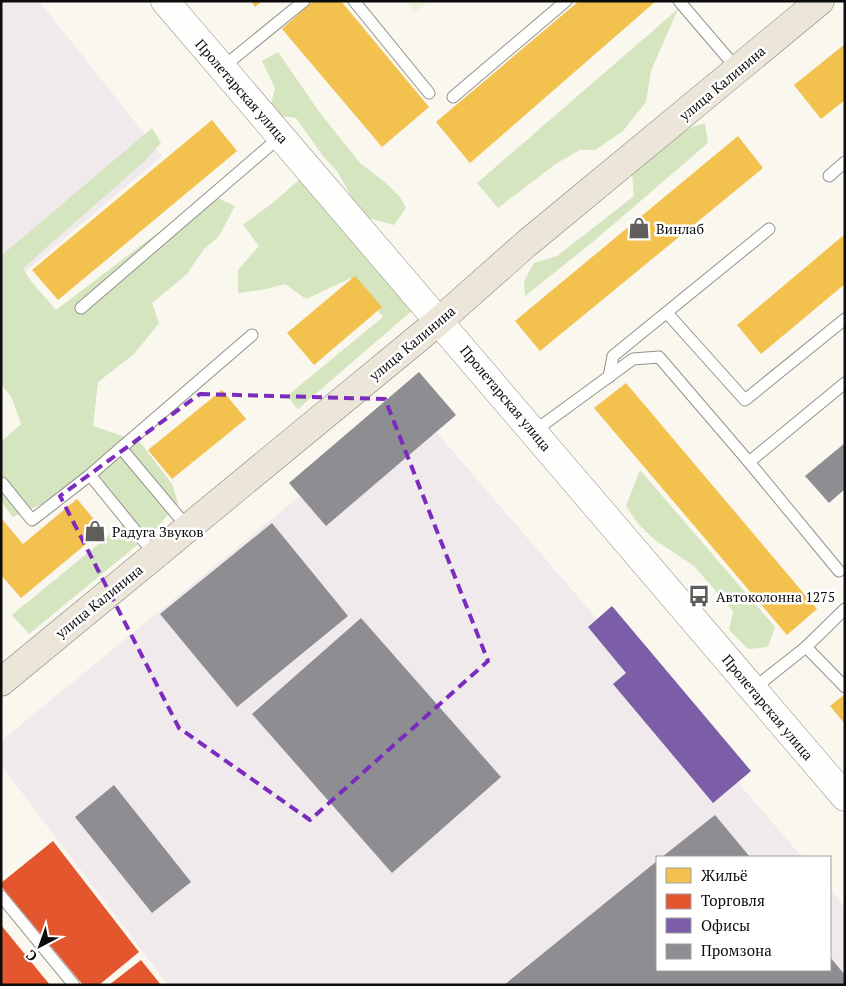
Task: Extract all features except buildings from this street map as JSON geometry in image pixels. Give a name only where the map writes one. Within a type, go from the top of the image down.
[{"type":"main road","name":"улица Калинина","points":[[3,678],[439,321],[526,244],[820,1]]},
{"type":"street","name":"Пролетарская улица","points":[[166,2],[845,797]]},
{"type":"lane","points":[[223,67],[304,1]]},
{"type":"lane","points":[[354,1],[429,93]]},
{"type":"lane","points":[[453,97],[566,1]]},
{"type":"lane","points":[[679,1],[738,70]]},
{"type":"lane","points":[[81,308],[281,136]]},
{"type":"lane","points":[[829,176],[845,162]]},
{"type":"lane","points":[[609,377],[613,356],[769,229]]},
{"type":"lane","points":[[666,313],[745,400],[845,319]]},
{"type":"lane","points":[[2,483],[32,520],[90,475],[252,335]]},
{"type":"lane","points":[[534,432],[633,359],[659,356],[839,571]]},
{"type":"lane","points":[[749,462],[845,383]]},
{"type":"lane","points":[[121,448],[188,528]]},
{"type":"lane","points":[[90,475],[155,555]]},
{"type":"lane","points":[[753,689],[806,646],[845,609]]},
{"type":"lane","points":[[806,646],[845,687]]},
{"type":"lane","points":[[1,896],[74,985]]},
{"type":"highlighted area","points":[[200,394],[385,399],[488,661],[310,820],[179,728],[60,496]]},
{"type":"shaded area","points":[[1,1],[39,1],[162,156],[1,292]]},
{"type":"shaded area","points":[[412,404],[801,856],[656,856],[656,971],[831,971],[831,891],[845,907],[845,985],[168,985],[1,765],[1,741]]},
{"type":"green space","points":[[405,1],[429,1],[415,13]]},
{"type":"green space","points":[[678,9],[651,71],[646,102],[623,131],[595,150],[580,150],[557,163],[498,208],[477,183]]},
{"type":"green space","points":[[278,52],[320,113],[360,163],[386,183],[400,197],[406,208],[394,225],[362,216],[337,171],[323,156],[296,118],[279,116],[271,104],[275,88],[262,61]]},
{"type":"green space","points":[[705,123],[708,143],[594,241],[525,296],[524,281],[534,263],[557,256],[634,196],[632,174],[687,129]]},
{"type":"green space","points":[[152,128],[161,143],[146,160],[23,268],[30,280],[56,310],[209,194],[235,206],[219,236],[204,249],[187,274],[152,303],[159,323],[134,354],[98,382],[93,426],[140,442],[172,484],[178,503],[154,531],[29,634],[12,615],[124,523],[89,480],[13,517],[1,501],[1,442],[21,424],[11,396],[1,385],[1,256]]},
{"type":"green space","points":[[303,176],[415,308],[298,409],[287,396],[383,317],[351,278],[306,299],[285,284],[262,290],[238,293],[238,270],[259,246],[243,225],[274,202]]},
{"type":"green space","points":[[640,470],[775,627],[768,647],[748,649],[729,630],[733,611],[694,566],[655,540],[639,525],[626,506]]},
{"type":"place","name":"Винлаб","points":[[639,228]]},
{"type":"place","name":"Радуга Звуков","points":[[95,531]]},
{"type":"place","name":"Автоколонна 1275","points":[[699,596]]}]
